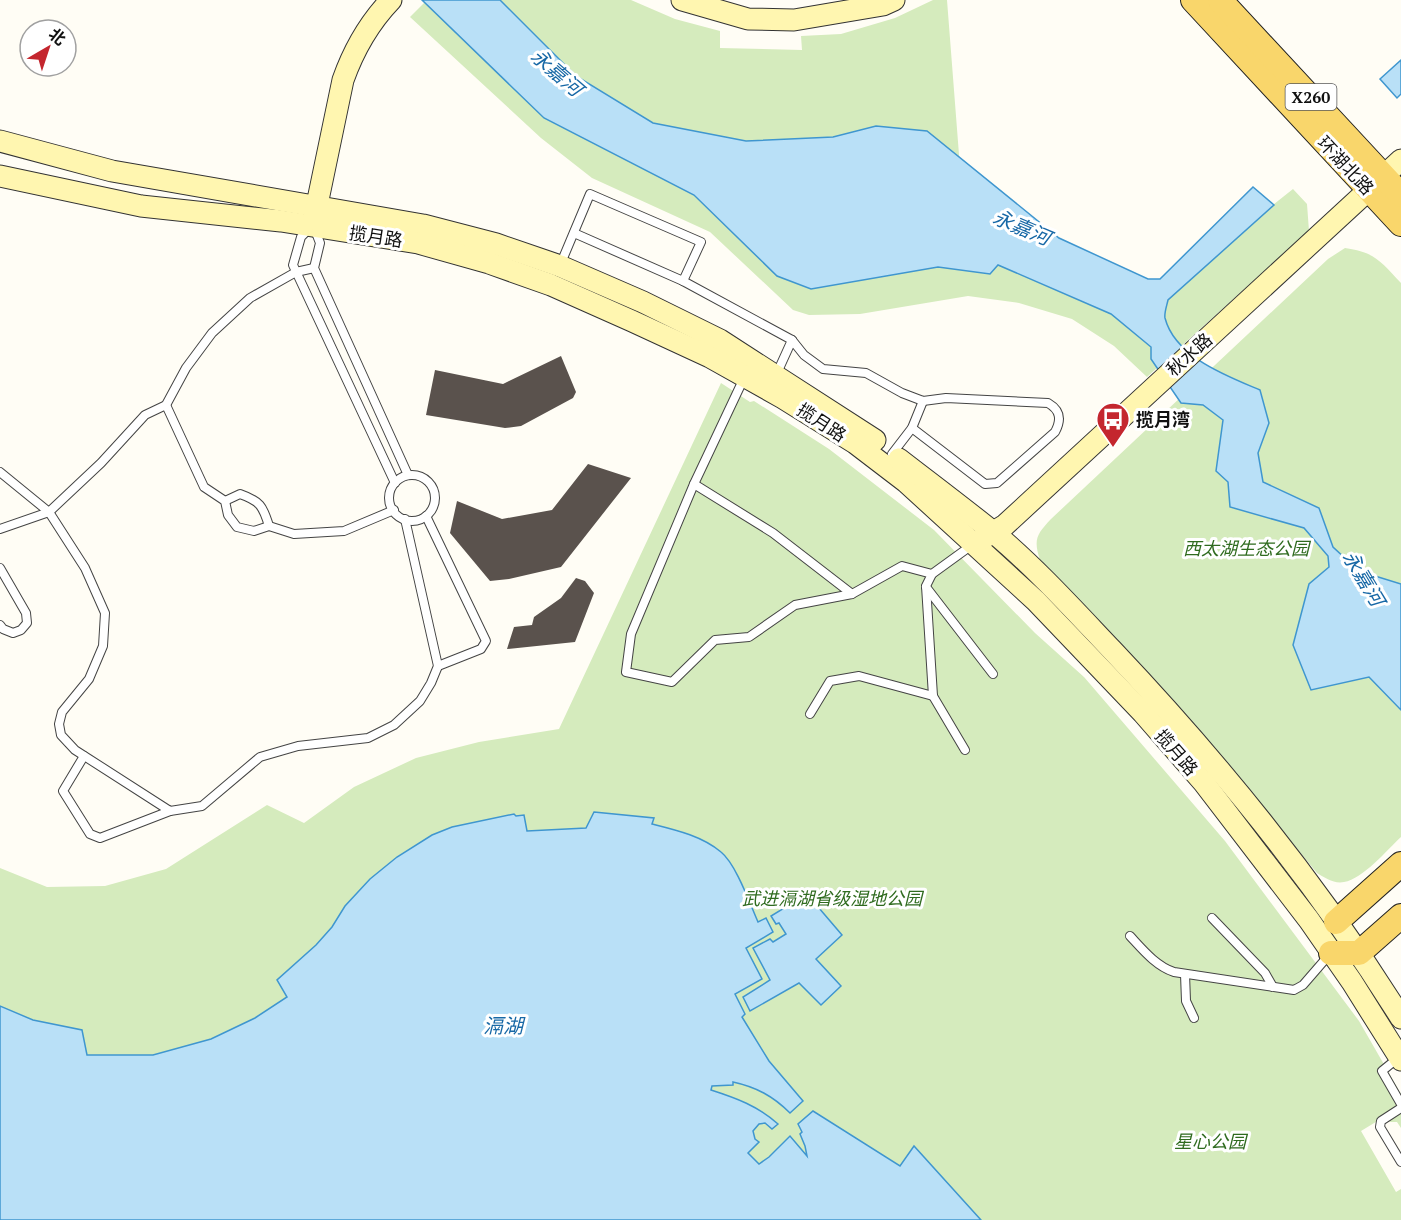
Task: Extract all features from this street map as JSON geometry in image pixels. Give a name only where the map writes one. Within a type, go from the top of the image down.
[{"type":"main road","name":"环湖北路","points":[[1193,0],[1385,175],[1401,224]]},
{"type":"main road","name":"环湖北路","points":[[1220,0],[1385,175],[1401,195]]},
{"type":"main road","points":[[1336,922],[1401,864]]},
{"type":"main road","points":[[1331,953],[1359,953],[1401,916]]},
{"type":"street","points":[[315,215],[343,80],[350,61],[369,26],[391,0]]},
{"type":"street","points":[[682,0],[748,19],[794,20],[883,5],[894,0]]},
{"type":"street","name":"揽月路","points":[[0,141],[112,171],[315,215],[489,263],[551,285],[632,321],[744,376],[855,443],[906,482],[1036,601],[1143,713],[1204,783],[1309,920],[1352,982],[1400,1059]]},
{"type":"street","name":"秋水路","points":[[974,544],[1005,525],[1385,175]]},
{"type":"street","name":"揽月路","points":[[0,176],[141,206],[315,215],[423,225],[496,244],[560,266],[643,302],[720,340],[864,432],[993,532],[1051,585],[1204,750],[1278,843],[1359,953],[1401,1018]]},
{"type":"street","points":[[1331,953],[1336,922]]},
{"type":"lane","points":[[560,266],[590,194],[700,242],[683,281]]},
{"type":"lane","points":[[315,215],[320,243],[314,268],[408,475]]},
{"type":"lane","points":[[315,215],[301,237],[293,265],[395,483]]},
{"type":"lane","points":[[574,233],[683,281],[792,340],[804,355],[823,369],[866,373],[902,393],[923,401],[946,398],[1048,403],[1055,407],[1060,415],[1059,425],[1055,432],[997,483],[985,484],[912,428]]},
{"type":"lane","points":[[0,529],[49,512],[101,463],[145,415],[166,405],[186,368],[212,333],[250,298],[296,273],[314,268]]},
{"type":"lane","points":[[776,375],[792,340]]},
{"type":"lane","points":[[744,376],[694,484],[631,634],[626,672],[672,682],[715,640],[749,637],[795,605],[852,594],[902,566],[932,574]]},
{"type":"lane","points":[[892,454],[912,428],[923,401]]},
{"type":"lane","points":[[166,405],[204,487],[225,501],[228,515],[237,527],[254,531],[268,526],[294,534],[344,531],[393,510]]},
{"type":"lane","points":[[0,472],[49,512],[85,568],[105,613],[104,646],[89,679],[62,712],[61,735],[75,750],[170,811]]},
{"type":"lane","points":[[408,475],[423,478],[433,488],[434,503],[426,516],[413,520],[405,519],[393,510],[390,496],[395,483],[408,475]]},
{"type":"lane","points":[[694,484],[773,533],[852,594]]},
{"type":"lane","points":[[225,501],[240,494],[255,499],[264,511],[268,526]]},
{"type":"lane","points":[[426,516],[486,640],[481,649],[438,666]]},
{"type":"lane","points":[[84,756],[63,791],[90,834],[100,838],[170,811],[202,806],[260,757],[298,746],[368,738],[394,725],[420,701],[438,666],[405,519]]},
{"type":"lane","points":[[965,750],[933,696],[926,586],[932,574],[974,544]]},
{"type":"lane","points":[[0,568],[26,614],[27,623],[21,630],[13,633],[3,629],[0,625]]},
{"type":"lane","points":[[926,586],[993,674]]},
{"type":"lane","points":[[810,714],[830,681],[859,676],[933,696]]},
{"type":"lane","points":[[1212,918],[1265,973],[1272,987]]},
{"type":"lane","points":[[1130,936],[1163,969],[1294,990],[1303,986],[1331,953]]},
{"type":"lane","points":[[1185,974],[1186,1001],[1194,1018]]},
{"type":"lane","points":[[1400,1059],[1382,1071],[1401,1106],[1381,1121],[1380,1127],[1401,1162]]},
{"type":"green space","points":[[427,0],[631,0],[675,19],[720,31],[720,48],[802,50],[801,36],[841,34],[895,18],[933,0],[947,0],[965,232],[1144,308],[1293,189],[1307,204],[1309,231],[1147,377],[1114,346],[1072,319],[1019,303],[968,296],[860,314],[809,315],[793,310],[710,232],[592,178],[541,138],[410,17]]},
{"type":"green space","name":"西太湖生态公园","points":[[1345,248],[1371,255],[1401,283],[1401,837],[1359,876],[1344,882],[1337,882],[1317,873],[1196,726],[1040,560],[1037,542],[1042,529],[1051,519],[1328,259]]},
{"type":"green space","name":"武进滆湖省级湿地公园","points":[[721,383],[750,402],[754,401],[829,449],[934,530],[1035,633],[1084,677],[1225,841],[1359,1021],[1401,1094],[1401,1128],[1397,1122],[1390,1122],[1384,1117],[1361,1131],[1396,1192],[1401,1189],[1401,1220],[0,1220],[0,868],[47,887],[105,886],[166,869],[267,805],[304,823],[354,787],[416,758],[479,742],[559,729]]},
{"type":"water","name":"永嘉河","points":[[422,0],[500,0],[576,76],[653,123],[746,141],[833,137],[876,126],[927,131],[1059,238],[1148,279],[1160,279],[1253,187],[1274,205],[1168,300],[1165,318],[1179,344],[1191,354],[1218,371],[1260,390],[1269,423],[1258,453],[1263,482],[1319,508],[1333,547],[1359,571],[1401,584],[1401,710],[1369,677],[1311,690],[1293,645],[1309,584],[1329,567],[1328,556],[1304,528],[1230,507],[1228,482],[1216,471],[1223,420],[1203,405],[1181,403],[1151,359],[1151,347],[1111,314],[998,265],[990,274],[938,267],[811,289],[777,276],[694,195],[544,118]]},
{"type":"water","points":[[1401,60],[1401,94],[1397,98],[1380,79]]},
{"type":"water","name":"滆湖","points":[[594,812],[654,818],[652,824],[688,834],[714,846],[732,865],[758,922],[766,918],[773,932],[746,948],[762,979],[735,994],[745,1014],[742,1017],[769,1061],[803,1101],[790,1113],[771,1097],[749,1087],[733,1082],[733,1085],[712,1086],[711,1090],[746,1103],[763,1112],[778,1124],[772,1129],[765,1123],[759,1124],[753,1131],[755,1139],[759,1142],[748,1153],[759,1164],[790,1136],[807,1156],[798,1124],[813,1111],[900,1166],[914,1146],[981,1220],[0,1220],[0,1006],[33,1020],[82,1030],[87,1055],[153,1055],[211,1039],[255,1018],[287,997],[277,980],[316,945],[332,927],[345,906],[370,879],[397,857],[432,835],[452,827],[514,814],[524,815],[527,831],[586,828]]},
{"type":"water","points":[[807,894],[842,935],[816,959],[841,986],[821,1005],[799,983],[750,1011],[743,997],[770,980],[753,948],[770,939],[773,942],[786,934],[771,916]]},
{"type":"building","points":[[561,356],[576,392],[573,398],[521,426],[505,428],[426,415],[435,370],[503,384]]},
{"type":"building","points":[[588,464],[631,478],[561,567],[490,581],[450,533],[457,501],[502,519],[552,510]]},
{"type":"building","points":[[576,578],[585,581],[594,593],[575,642],[507,649],[514,627],[532,625],[534,617],[561,598]]},
{"type":"place","name":"揽月湾","points":[[1113,448]]},
{"type":"park label","name":"星心公园","points":[[1210,1141]]}]
